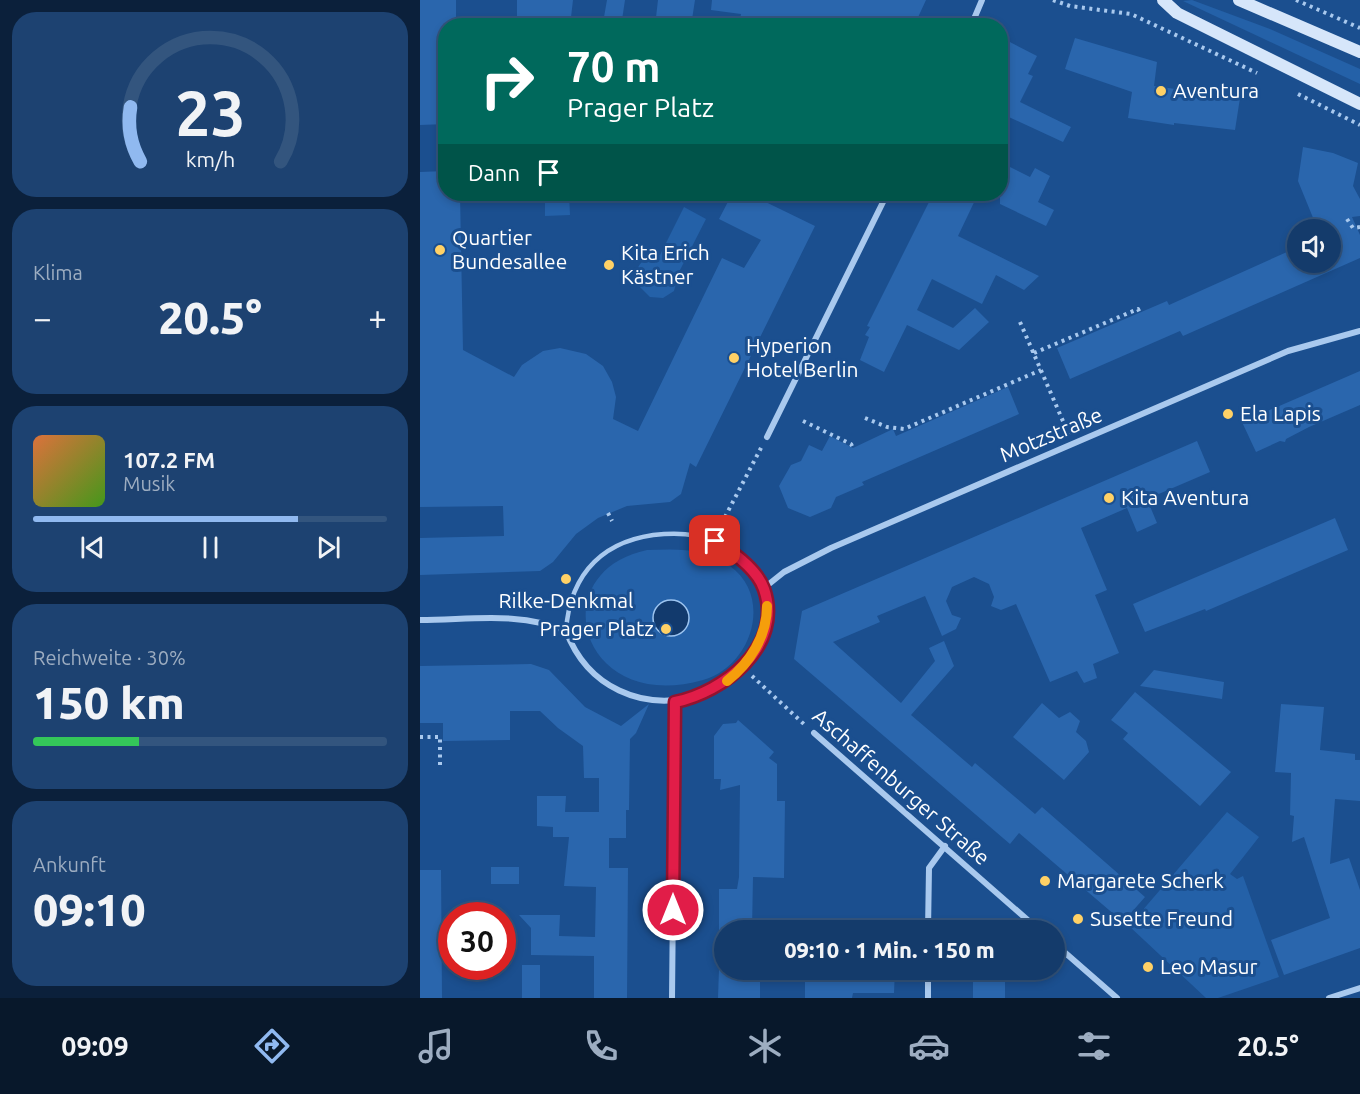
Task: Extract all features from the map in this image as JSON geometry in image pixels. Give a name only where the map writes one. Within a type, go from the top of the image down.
[{"type":"main road","points":[[1164,0],[1177,14],[1360,104]]},
{"type":"main road","points":[[1239,0],[1360,52]]},
{"type":"street","points":[[974,18],[982,0]]},
{"type":"street","points":[[766,437],[884,201]]},
{"type":"street","name":"Motzstraße","points":[[764,588],[784,572],[831,548],[1072,444],[1304,345],[1360,331]]},
{"type":"street","points":[[420,620],[513,617],[542,621],[566,631],[580,661],[607,685],[628,695],[651,701],[675,702],[713,690],[742,667],[756,648],[764,627],[767,615],[764,588]]},
{"type":"street","points":[[672,998],[675,702]]},
{"type":"street","name":"Aschaffenburger Straße","points":[[814,734],[1029,920]]},
{"type":"street","points":[[928,920],[929,868],[945,846]]},
{"type":"street","points":[[1065,953],[1117,998]]},
{"type":"street","points":[[928,980],[928,998]]},
{"type":"street","points":[[1329,998],[1360,987]]},
{"type":"lane","points":[[566,631],[572,598],[580,580],[598,558],[630,539],[671,534],[697,536],[715,541],[738,557],[764,588]]},
{"type":"path","points":[[1053,0],[1070,6],[1131,14],[1265,77]]},
{"type":"path","points":[[1296,0],[1360,28]]},
{"type":"path","points":[[1295,92],[1360,125]]},
{"type":"path","points":[[1347,219],[1353,228],[1360,227]]},
{"type":"path","points":[[1034,353],[1138,309],[1140,313]]},
{"type":"path","points":[[1020,322],[1072,444]]},
{"type":"path","points":[[865,418],[887,427],[904,429],[1041,370]]},
{"type":"path","points":[[803,421],[851,444],[853,448]]},
{"type":"path","points":[[725,517],[766,437]]},
{"type":"path","points":[[608,513],[612,521]]},
{"type":"path","name":"Aschaffenburger Straße","points":[[742,667],[814,734]]},
{"type":"path","points":[[420,737],[440,737],[440,767]]},
{"type":"shaded area","points":[[1192,0],[1270,29],[1360,69],[1360,84],[1183,1]]},
{"type":"shaded area","points":[[545,201],[569,201],[570,215],[545,216]]},
{"type":"shaded area","points":[[684,207],[706,219],[679,272],[674,291],[663,298],[650,297],[637,284],[638,268],[644,260],[660,255]]},
{"type":"shaded area","points":[[669,549],[711,555],[730,566],[743,580],[751,595],[753,613],[751,630],[744,647],[734,661],[720,673],[703,680],[661,685],[627,678],[603,660],[589,636],[586,610],[594,585],[614,563],[647,550]]},
{"type":"shaded area","points":[[671,600],[684,605],[689,618],[684,631],[671,636],[658,631],[653,618],[658,605]]},
{"type":"shaded area","points":[[1227,812],[1259,837],[1230,874],[1237,879],[1243,876],[1279,977],[1218,998],[1206,998],[1129,926]]},
{"type":"building","points":[[420,0],[456,0],[456,18],[438,18],[438,124],[420,125]]},
{"type":"building","points":[[517,0],[573,0],[571,18],[517,18]]},
{"type":"building","points":[[607,0],[625,0],[622,18],[604,17]]},
{"type":"building","points":[[658,0],[695,0],[692,18],[656,18]]},
{"type":"building","points":[[712,0],[926,0],[918,18],[740,18],[741,14],[711,10]]},
{"type":"building","points":[[1075,38],[1157,62],[1154,86],[1240,98],[1235,130],[1174,123],[1174,125],[1128,118],[1132,92],[1065,69]]},
{"type":"building","points":[[1008,41],[1037,56],[1028,74],[1033,76],[1020,102],[1071,127],[1063,142],[1008,117]]},
{"type":"building","points":[[1303,147],[1333,153],[1358,163],[1353,186],[1360,199],[1360,216],[1352,217],[1360,235],[1360,258],[1341,266],[1341,219],[1314,219],[1298,181]]},
{"type":"building","points":[[1008,166],[1030,177],[1035,168],[1050,176],[1038,202],[1054,210],[1046,226],[1000,204],[1000,201],[1008,201]]},
{"type":"building","points":[[438,171],[438,201],[460,201],[463,350],[514,377],[522,365],[543,351],[560,348],[586,354],[603,366],[612,382],[616,397],[613,419],[638,431],[722,258],[744,268],[761,240],[719,219],[728,201],[763,201],[815,226],[696,467],[690,463],[681,494],[670,502],[627,506],[598,518],[576,534],[553,562],[540,571],[420,575],[420,538],[504,536],[503,506],[420,507],[420,172]]},
{"type":"building","points":[[930,201],[975,201],[958,236],[1039,276],[1024,290],[996,275],[982,304],[932,279],[917,310],[953,328],[975,308],[989,322],[959,350],[907,325],[884,372],[860,360],[869,337],[865,335],[870,327],[867,326]]},
{"type":"building","points":[[1287,252],[1287,273],[1326,273],[1183,336],[1180,331],[1070,379],[1057,348],[1167,301],[1169,305]]},
{"type":"building","points":[[1360,371],[1360,405],[1309,427],[1286,439],[1285,442],[1280,441],[1256,452],[1242,422]]},
{"type":"building","points":[[1008,387],[1019,414],[862,482],[864,485],[836,497],[831,508],[810,517],[788,508],[779,486],[791,465],[801,461],[809,445],[822,451],[830,436],[853,448],[893,429],[896,436]]},
{"type":"building","points":[[1197,441],[1210,472],[1147,499],[1157,523],[1137,532],[1127,508],[1081,528],[1107,590],[1095,595],[1119,653],[1093,664],[1097,678],[1084,683],[1077,671],[1050,682],[1016,604],[1001,610],[991,606],[994,597],[989,584],[974,577],[952,587],[946,601],[952,615],[961,618],[956,629],[942,636],[925,596],[877,616],[880,622],[833,642],[901,703],[935,661],[929,648],[944,641],[954,666],[911,715],[972,767],[975,763],[1035,814],[1042,807],[1145,897],[1123,922],[1019,833],[1010,844],[794,659],[802,611]]},
{"type":"building","points":[[1335,518],[1348,550],[1206,611],[1205,609],[1145,632],[1133,604]]},
{"type":"building","points":[[531,664],[549,670],[585,707],[621,726],[649,704],[636,733],[630,739],[629,810],[626,810],[626,838],[609,838],[609,868],[628,868],[627,998],[594,998],[594,956],[531,955],[531,928],[519,915],[560,915],[559,936],[595,937],[596,887],[564,886],[569,837],[553,837],[553,827],[537,826],[537,796],[566,796],[565,812],[599,812],[599,778],[584,778],[583,746],[558,728],[540,711],[510,711],[510,740],[443,741],[443,723],[420,723],[420,666]]},
{"type":"building","points":[[1154,670],[1224,682],[1222,699],[1140,686]]},
{"type":"building","points":[[1135,692],[1231,772],[1200,806],[1123,739],[1128,733],[1111,720]]},
{"type":"building","points":[[1042,703],[1059,718],[1070,712],[1080,721],[1076,732],[1086,741],[1089,752],[1064,780],[1013,737]]},
{"type":"building","points":[[1281,704],[1324,707],[1320,750],[1355,754],[1355,760],[1360,760],[1360,801],[1335,799],[1330,864],[1349,858],[1360,890],[1360,948],[1284,975],[1271,940],[1330,918],[1304,837],[1292,842],[1294,816],[1290,815],[1291,773],[1275,772]]},
{"type":"building","points":[[738,720],[774,752],[769,758],[777,764],[777,801],[785,801],[784,878],[753,877],[752,920],[719,920],[719,889],[737,889],[739,877],[740,785],[720,790],[721,779],[714,779],[714,736],[723,724],[736,723]]},
{"type":"building","points":[[491,867],[519,867],[519,884],[491,884]]},
{"type":"building","points":[[420,870],[441,870],[441,902],[438,902],[438,980],[442,980],[442,998],[420,998]]},
{"type":"building","points":[[522,965],[540,965],[540,998],[522,998]]},
{"type":"building","points":[[719,980],[760,980],[760,998],[718,998]]},
{"type":"building","points":[[805,980],[895,980],[894,993],[853,993],[852,998],[805,998]]},
{"type":"building","points":[[973,980],[1005,980],[1005,998],[973,998]]},
{"type":"slow traffic","points":[[727,681],[736,674],[756,648],[764,627],[767,606]]},
{"type":"place","name":"Aventura","points":[[1161,91]]},
{"type":"place","name":"Quartier Bundesallee","points":[[440,250]]},
{"type":"place","name":"Kita Erich Kästner","points":[[609,265]]},
{"type":"place","name":"Hyperion Hotel Berlin","points":[[734,358]]},
{"type":"place","name":"Ela Lapis","points":[[1228,414]]},
{"type":"place","name":"Kita Aventura","points":[[1109,498]]},
{"type":"place","name":"Rilke-Denkmal","points":[[566,579]]},
{"type":"place","name":"Prager Platz","points":[[666,629]]},
{"type":"place","name":"Margarete Scherk","points":[[1045,881]]},
{"type":"place","name":"Susette Freund","points":[[1078,919]]},
{"type":"place","name":"Leo Masur","points":[[1148,967]]},
{"type":"route","points":[[673,910],[675,702],[694,698],[713,690],[736,674],[756,648],[767,615],[764,588],[757,578],[738,557],[715,541]]}]
